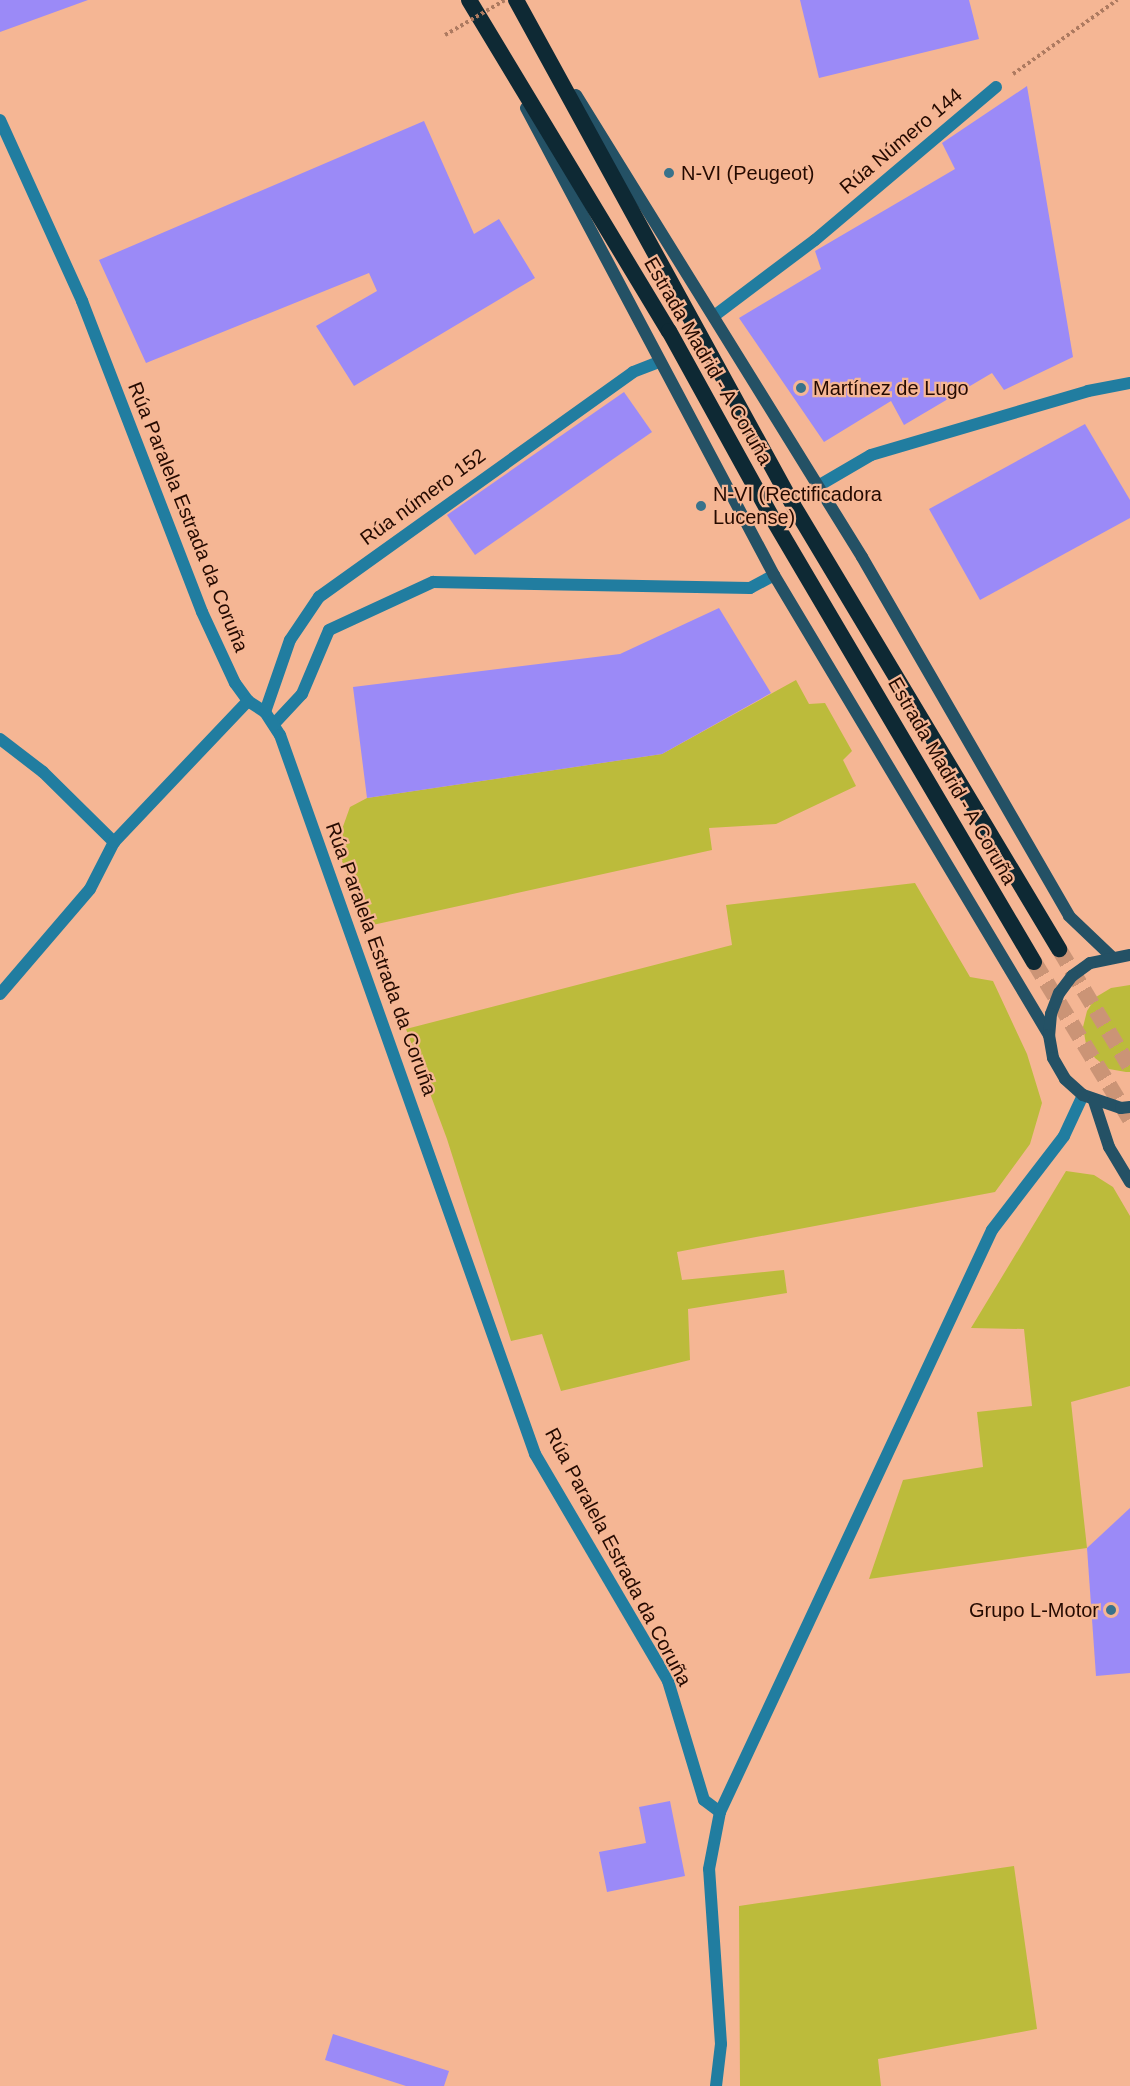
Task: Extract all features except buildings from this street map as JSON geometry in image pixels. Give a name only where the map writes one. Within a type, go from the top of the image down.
[{"type":"highway","name":"Estrada Madrid - A Coruña","points":[[469,0],[669,331],[774,520],[1034,962]]},
{"type":"highway","name":"Estrada Madrid - A Coruña","points":[[513,0],[793,505],[1059,949]]},
{"type":"main road","points":[[513,0],[714,316],[818,486],[1069,916],[1111,956]]},
{"type":"main road","points":[[483,24],[659,362],[774,575],[1049,1035]]},
{"type":"main road","points":[[1130,955],[1111,956],[1090,963],[1072,976],[1059,993],[1051,1014],[1049,1035],[1053,1058],[1065,1079],[1083,1095],[1094,1101],[1130,1107]]},
{"type":"main road","points":[[1094,1101],[1109,1147],[1130,1182]]},
{"type":"street","name":"Rúa Número 144","points":[[714,316],[797,254],[996,87]]},
{"type":"street","name":"Rúa Paralela Estrada da Coruña","points":[[0,120],[82,301],[202,612],[235,684],[248,701],[265,712],[274,724],[535,1454],[668,1681],[704,1800],[720,1812]]},
{"type":"street","name":"Rúa número 152","points":[[265,712],[290,640],[319,597],[633,372],[659,362]]},
{"type":"street","points":[[818,486],[871,455],[1088,392],[1130,383]]},
{"type":"street","points":[[274,724],[302,694],[329,630],[433,582],[750,588],[774,575]]},
{"type":"street","points":[[0,994],[90,890],[114,842],[248,701]]},
{"type":"street","points":[[0,739],[43,772],[114,842]]},
{"type":"street","points":[[716,2086],[721,2044],[709,1869],[720,1812],[992,1230],[1064,1136],[1083,1095]]},
{"type":"path","points":[[445,35],[513,0]]},
{"type":"path","points":[[996,87],[1117,0]]},
{"type":"shaded area","points":[[796,680],[809,704],[825,703],[852,751],[843,760],[856,786],[776,824],[709,828],[712,850],[368,926],[336,846],[350,807],[367,798],[662,754]]},
{"type":"shaded area","points":[[915,883],[970,977],[993,981],[1027,1054],[1042,1103],[1030,1144],[995,1192],[677,1252],[682,1280],[784,1270],[787,1293],[688,1309],[690,1360],[561,1391],[542,1334],[511,1341],[447,1139],[406,1029],[732,945],[726,905]]},
{"type":"shaded area","points":[[1130,985],[1130,1072],[1126,1072],[1109,1069],[1095,1058],[1086,1044],[1083,1027],[1087,1011],[1096,997],[1111,988]]},
{"type":"shaded area","points":[[1066,1171],[1094,1175],[1113,1187],[1130,1216],[1130,1386],[1071,1402],[1087,1548],[869,1579],[903,1480],[983,1467],[977,1412],[1032,1406],[1024,1329],[971,1328]]},
{"type":"shaded area","points":[[1014,1866],[1037,2029],[878,2059],[881,2086],[740,2086],[739,1906]]},
{"type":"tunnel","points":[[1059,949],[1130,1067]]},
{"type":"tunnel","points":[[1034,962],[1130,1119]]},
{"type":"place","name":"N-VI (Peugeot)","points":[[669,173]]},
{"type":"place","name":"Martínez de Lugo","points":[[801,388]]},
{"type":"place","name":"N-VI (Rectificadora Lucense)","points":[[701,506]]},
{"type":"place","name":"Grupo L-Motor","points":[[1111,1610]]}]
